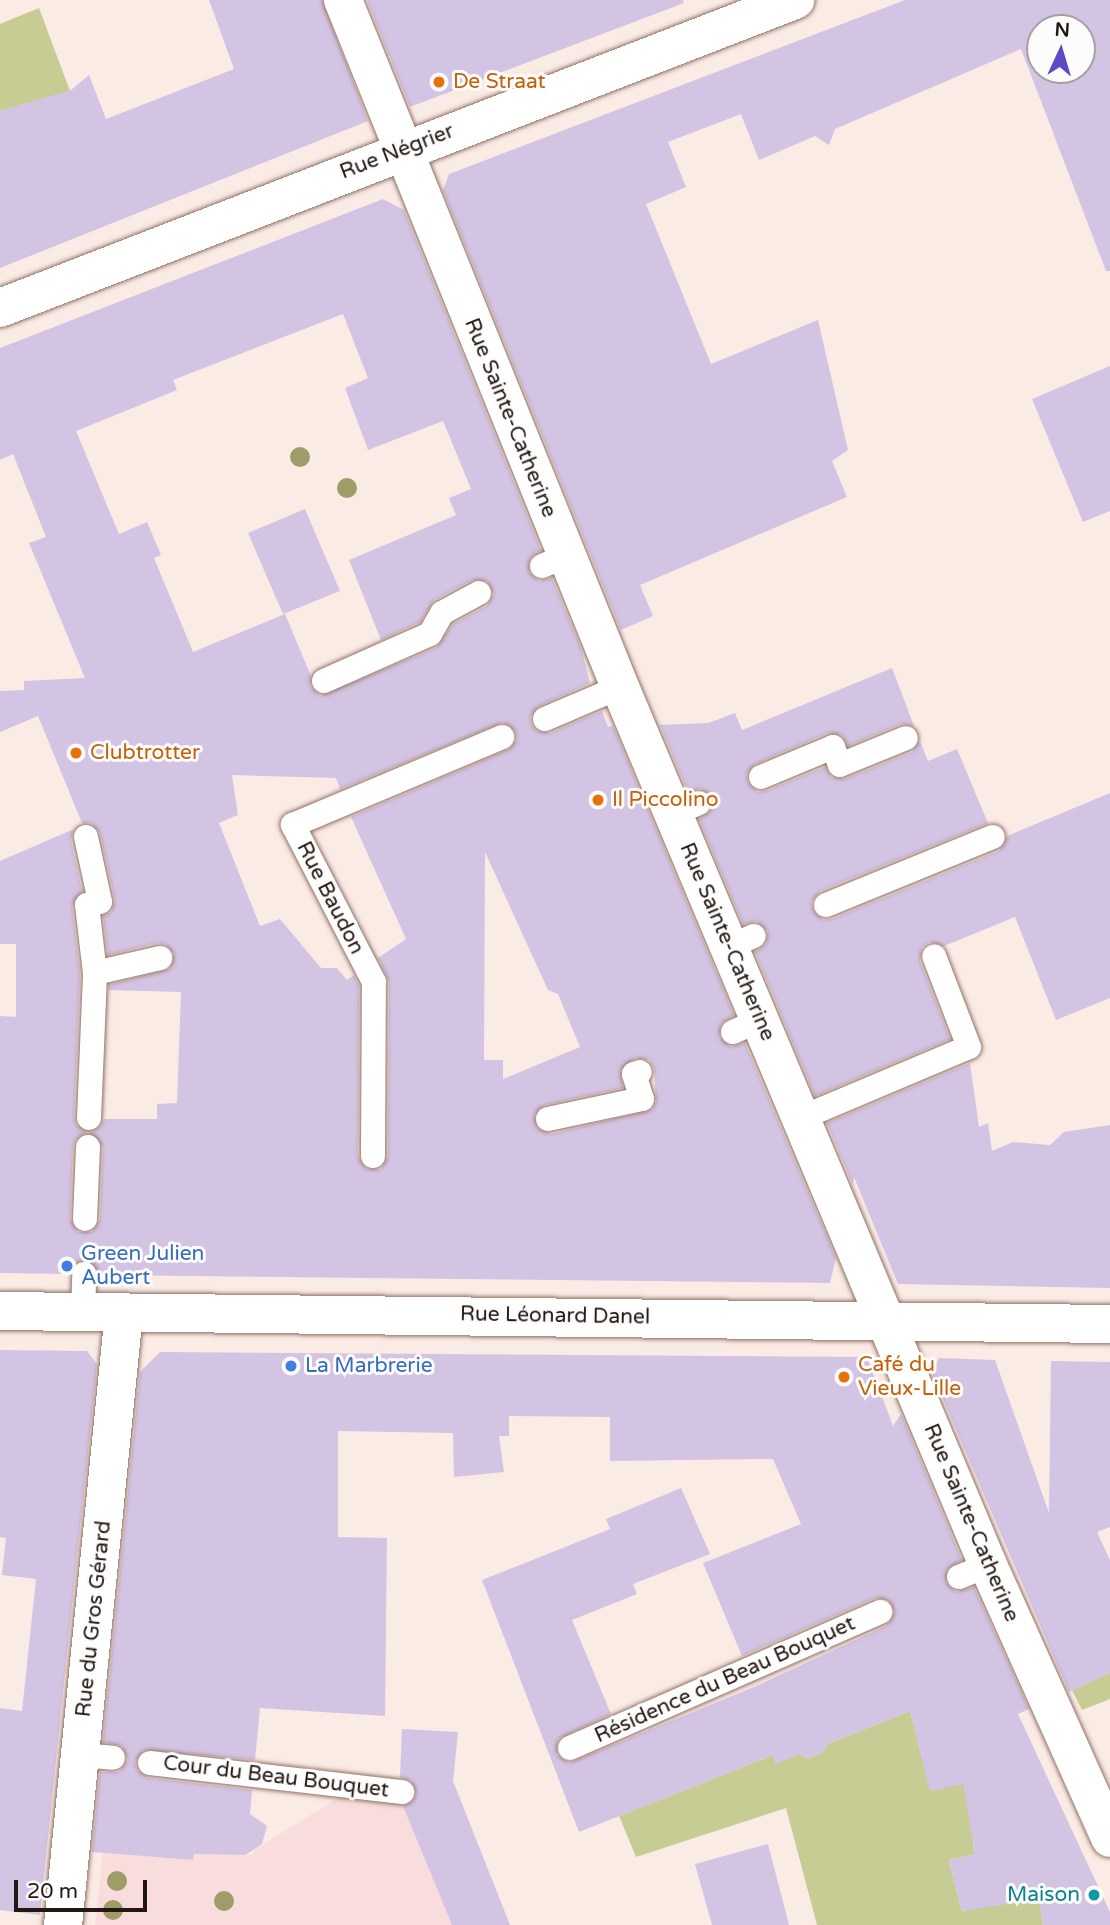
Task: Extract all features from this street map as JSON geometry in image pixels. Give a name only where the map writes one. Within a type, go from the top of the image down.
[{"type":"street","name":"Rue Sainte-Catherine","points":[[343,0],[403,150],[554,561],[686,809],[741,941],[746,1026],[801,1118],[885,1319],[973,1571],[1110,1838]]},
{"type":"street","name":"Rue Négrier","points":[[0,308],[795,0]]},
{"type":"street","name":"Rue Léonard Danel","points":[[0,1311],[885,1319],[1110,1324]]},
{"type":"street","name":"Rue du Gros Gérard","points":[[63,1925],[97,1756],[124,1312]]},
{"type":"lane","points":[[324,681],[430,634],[442,613],[479,593]]},
{"type":"lane","points":[[545,719],[620,687]]},
{"type":"lane","name":"Rue Baudon","points":[[373,1156],[374,982],[293,825],[502,737]]},
{"type":"lane","points":[[761,777],[833,747],[840,765],[906,738]]},
{"type":"lane","points":[[86,837],[100,902],[87,905],[95,973],[89,1118]]},
{"type":"lane","points":[[826,905],[993,837]]},
{"type":"lane","points":[[801,1118],[969,1047],[934,956]]},
{"type":"lane","points":[[95,973],[159,958]]},
{"type":"lane","points":[[548,1119],[642,1099],[634,1074],[640,1072]]},
{"type":"lane","points":[[85,1219],[88,1147]]},
{"type":"lane","points":[[83,1312],[84,1274]]},
{"type":"lane","name":"Résidence du Beau Bouquet","points":[[570,1748],[880,1612]]},
{"type":"lane","name":"Cour du Beau Bouquet","points":[[150,1763],[402,1792]]},
{"type":"shaded area","points":[[349,1791],[462,1804],[510,1925],[95,1925],[103,1853],[193,1860],[194,1854],[252,1855],[254,1850]]},
{"type":"green space","points":[[39,8],[70,91],[0,111],[0,24]]},
{"type":"green space","points":[[1110,1673],[1110,1699],[1082,1710],[1072,1690]]},
{"type":"green space","points":[[910,1711],[924,1764],[970,1782],[983,1842],[973,1845],[975,1854],[949,1860],[962,1911],[985,1907],[1036,1880],[1043,1925],[817,1925],[786,1808],[636,1857],[619,1816],[773,1755],[800,1754],[808,1758],[823,1752],[827,1744]]},
{"type":"building","points":[[209,0],[322,0],[368,121],[0,268],[0,111],[71,90],[89,75],[106,119],[234,69]]},
{"type":"building","points":[[367,0],[683,0],[684,3],[410,107]]},
{"type":"building","points":[[905,0],[1110,0],[1110,271],[1106,271],[1034,84],[1096,84],[1096,14],[1026,14],[1026,62],[1021,49],[835,129],[829,145],[815,136],[759,160],[741,114],[668,142],[686,187],[646,204],[711,364],[818,320],[848,450],[832,461],[847,497],[640,585],[653,616],[621,630],[443,190],[449,174]]},
{"type":"building","points":[[383,199],[404,210],[541,550],[530,558],[529,572],[539,581],[552,578],[581,648],[590,683],[539,706],[530,717],[531,724],[537,731],[550,733],[602,711],[608,727],[613,726],[734,1015],[721,1024],[719,1037],[731,1047],[745,1043],[836,1258],[830,1283],[104,1275],[84,1259],[72,1266],[69,1274],[0,1273],[0,1016],[16,1017],[16,944],[0,944],[0,861],[74,829],[71,840],[82,891],[72,906],[80,974],[74,1117],[76,1125],[87,1132],[76,1139],[73,1146],[70,1218],[78,1232],[92,1232],[100,1220],[103,1147],[90,1133],[101,1126],[104,1119],[157,1119],[157,1104],[177,1103],[181,992],[109,990],[109,985],[170,969],[174,954],[165,944],[157,943],[108,955],[103,916],[111,912],[115,900],[100,833],[91,823],[82,823],[38,716],[0,732],[0,691],[24,690],[24,681],[85,678],[29,543],[46,537],[13,454],[0,460],[0,348]],"holes":[[[343,314],[368,378],[345,388],[368,450],[443,421],[471,489],[449,498],[456,515],[349,560],[381,640],[420,622],[434,600],[472,580],[487,581],[494,594],[487,606],[453,624],[436,648],[320,696],[310,686],[311,676],[285,614],[193,652],[154,558],[161,555],[147,522],[119,534],[76,431],[177,390],[173,380]],[[503,722],[516,732],[517,740],[508,750],[351,817],[406,939],[378,958],[389,982],[388,1156],[381,1169],[366,1169],[358,1156],[359,986],[354,975],[347,980],[337,968],[321,968],[280,919],[260,926],[219,823],[238,815],[232,775],[336,778],[340,789]],[[485,852],[548,990],[558,994],[580,1047],[503,1079],[503,1060],[484,1060]],[[635,1058],[649,1060],[654,1068],[656,1102],[652,1110],[551,1134],[537,1128],[534,1115],[544,1105],[623,1088],[620,1070]]]},
{"type":"building","points":[[1110,366],[1110,511],[1083,522],[1032,399]]},
{"type":"building","points":[[305,509],[340,591],[283,614],[248,533]]},
{"type":"building","points":[[892,668],[914,726],[900,724],[848,746],[842,735],[827,733],[755,764],[746,774],[748,783],[758,792],[766,791],[825,767],[831,777],[845,779],[912,752],[920,741],[928,761],[957,749],[988,823],[820,891],[811,902],[813,911],[823,920],[832,919],[999,851],[1007,836],[1110,793],[1110,998],[1056,1020],[1015,917],[944,946],[929,942],[922,947],[920,961],[950,1039],[815,1096],[755,952],[766,944],[768,931],[756,921],[743,924],[699,819],[711,811],[713,798],[701,788],[688,792],[660,725],[708,723],[735,713],[742,730]]},
{"type":"building","points":[[970,1063],[979,1127],[988,1123],[992,1151],[1013,1142],[1050,1145],[1064,1132],[1110,1125],[1110,1288],[898,1284],[854,1177],[853,1185],[827,1123]]},
{"type":"building","points":[[0,1350],[87,1351],[97,1364],[40,1915],[0,1910],[0,1708],[22,1711],[36,1579],[2,1575],[6,1538],[0,1537]]},
{"type":"building","points":[[160,1352],[867,1357],[893,1426],[901,1414],[962,1560],[947,1569],[946,1583],[956,1592],[974,1587],[1029,1709],[1018,1714],[1110,1912],[1110,1925],[1043,1925],[1039,1899],[962,1911],[949,1860],[975,1854],[963,1784],[930,1791],[910,1711],[827,1744],[823,1752],[808,1758],[800,1754],[775,1764],[773,1755],[579,1832],[482,1580],[610,1529],[606,1519],[681,1488],[710,1554],[633,1584],[637,1594],[572,1620],[611,1714],[558,1739],[557,1755],[569,1763],[754,1687],[886,1626],[895,1613],[888,1600],[875,1598],[742,1656],[703,1563],[801,1524],[773,1459],[610,1461],[610,1417],[509,1416],[509,1436],[499,1436],[504,1472],[454,1477],[453,1433],[338,1431],[338,1537],[387,1538],[385,1716],[260,1708],[255,1760],[144,1750],[135,1762],[137,1770],[148,1778],[252,1790],[250,1814],[267,1826],[262,1844],[245,1855],[194,1854],[193,1860],[92,1852],[100,1772],[119,1772],[128,1760],[122,1746],[103,1742],[140,1372]]},
{"type":"building","points":[[939,1358],[995,1360],[1049,1513],[1051,1361],[1110,1362],[1110,1527],[1097,1532],[1110,1560],[1110,1673],[1069,1692],[931,1371]]},
{"type":"building","points":[[402,1729],[458,1732],[453,1781],[510,1925],[452,1925],[403,1806],[413,1801],[417,1793],[411,1781],[400,1777]]},
{"type":"building","points":[[768,1844],[789,1925],[712,1925],[695,1864]]},
{"type":"place","name":"De Straat","points":[[439,82]]},
{"type":"place","name":"Clubtrotter","points":[[76,753]]},
{"type":"place","name":"Il Piccolino","points":[[598,800]]},
{"type":"place","name":"Green Julien Aubert","points":[[67,1266]]},
{"type":"place","name":"La Marbrerie","points":[[291,1366]]},
{"type":"place","name":"Café du Vieux-Lille","points":[[844,1377]]},
{"type":"place","name":"Maison","points":[[1094,1895]]}]
